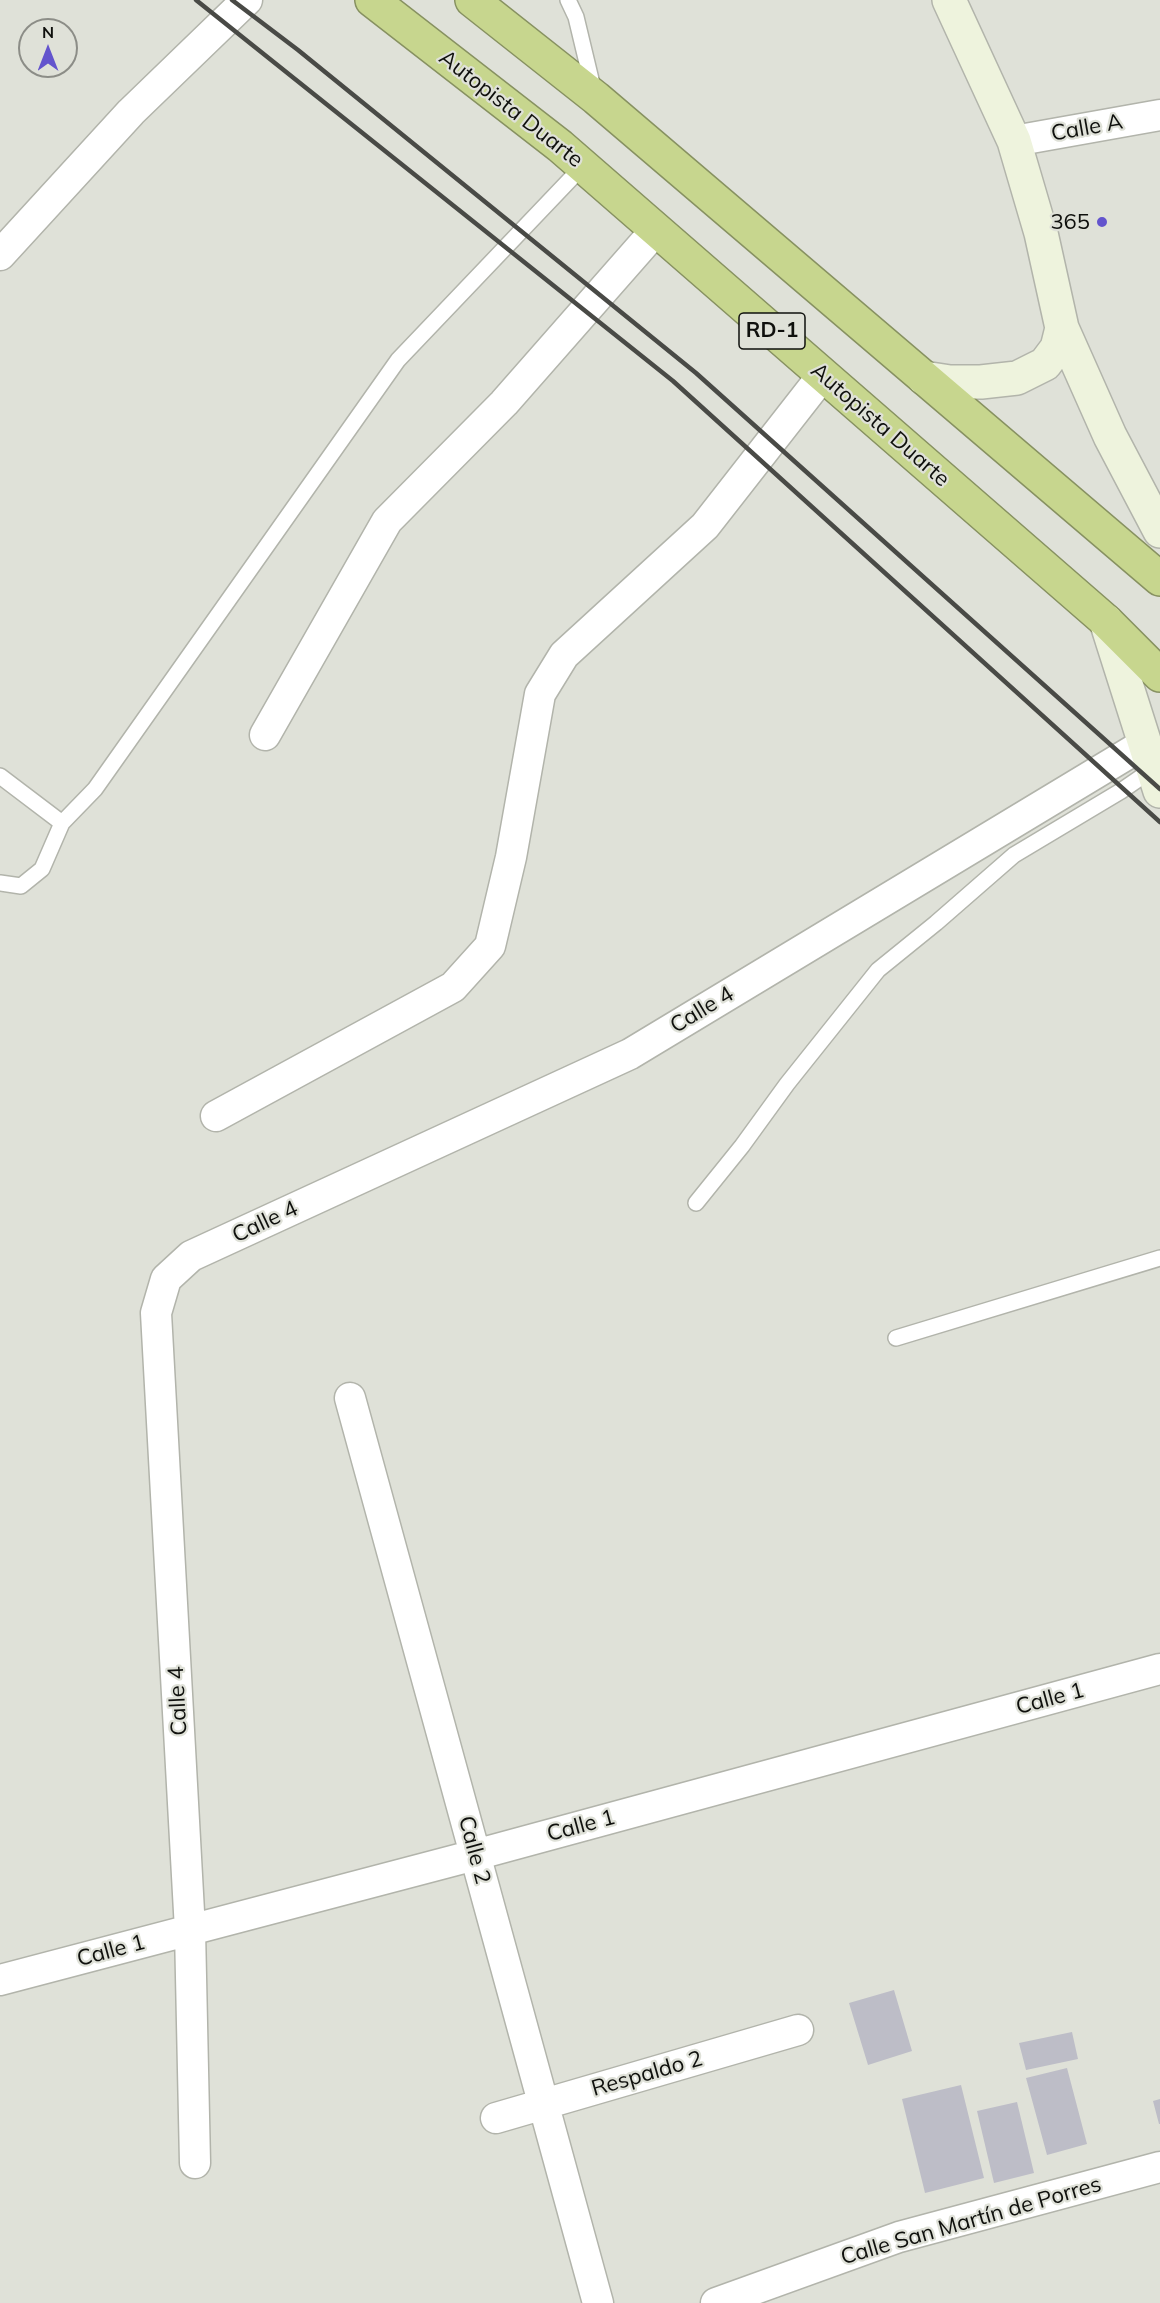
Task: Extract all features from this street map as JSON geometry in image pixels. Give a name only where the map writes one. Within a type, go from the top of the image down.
[{"type":"highway","name":"Autopista Duarte","points":[[372,0],[583,166],[1106,621],[1160,675]]},
{"type":"highway","name":"RD-1","points":[[472,0],[596,98],[1160,579]]},
{"type":"main road","points":[[949,0],[1014,141],[1041,233],[1062,328],[1110,436],[1160,531]]},
{"type":"main road","points":[[924,378],[950,382],[981,382],[1017,378],[1045,364],[1057,348],[1062,328]]},
{"type":"main road","points":[[1106,621],[1152,768]]},
{"type":"street","points":[[0,255],[131,112],[247,0]]},
{"type":"street","name":"Calle A","points":[[1014,141],[1160,115]]},
{"type":"street","points":[[265,735],[387,521],[504,403],[656,230]]},
{"type":"street","points":[[216,1116],[453,987],[490,946],[512,857],[540,694],[564,655],[705,526],[823,375]]},
{"type":"street","name":"Calle 4","points":[[195,2163],[190,1930],[156,1313],[166,1279],[191,1256],[630,1053],[1152,768]]},
{"type":"street","name":"Calle 2","points":[[350,1398],[598,2303]]},
{"type":"street","name":"Calle 1","points":[[0,1980],[475,1855],[1160,1669]]},
{"type":"street","name":"Respaldo 2","points":[[496,2118],[798,2030]]},
{"type":"street","name":"Calle San Martín de Porres","points":[[716,2303],[899,2236],[1160,2167]]},
{"type":"lane","points":[[568,0],[576,17],[596,98]]},
{"type":"lane","points":[[0,883],[21,886],[42,869],[62,823],[95,789],[398,360],[583,166]]},
{"type":"lane","points":[[696,1203],[878,970],[1014,855],[1121,791],[1152,768]]},
{"type":"lane","points":[[0,776],[62,823]]},
{"type":"lane","points":[[896,1338],[1160,1258]]},
{"type":"building","points":[[894,1990],[912,2051],[868,2065],[849,2003]]},
{"type":"building","points":[[1072,2032],[1078,2059],[1026,2070],[1019,2043]]},
{"type":"building","points":[[1067,2068],[1087,2144],[1047,2155],[1026,2078]]},
{"type":"building","points":[[961,2085],[984,2178],[925,2193],[902,2099]]},
{"type":"building","points":[[1160,2099],[1160,2124],[1159,2124],[1153,2101]]},
{"type":"building","points":[[1017,2102],[1034,2173],[994,2183],[977,2111]]},
{"type":"railway","points":[[196,0],[673,381],[1160,822]]},
{"type":"railway","points":[[232,0],[298,50],[696,373],[1160,789]]},
{"type":"place","name":"365","points":[[1102,222]]}]
